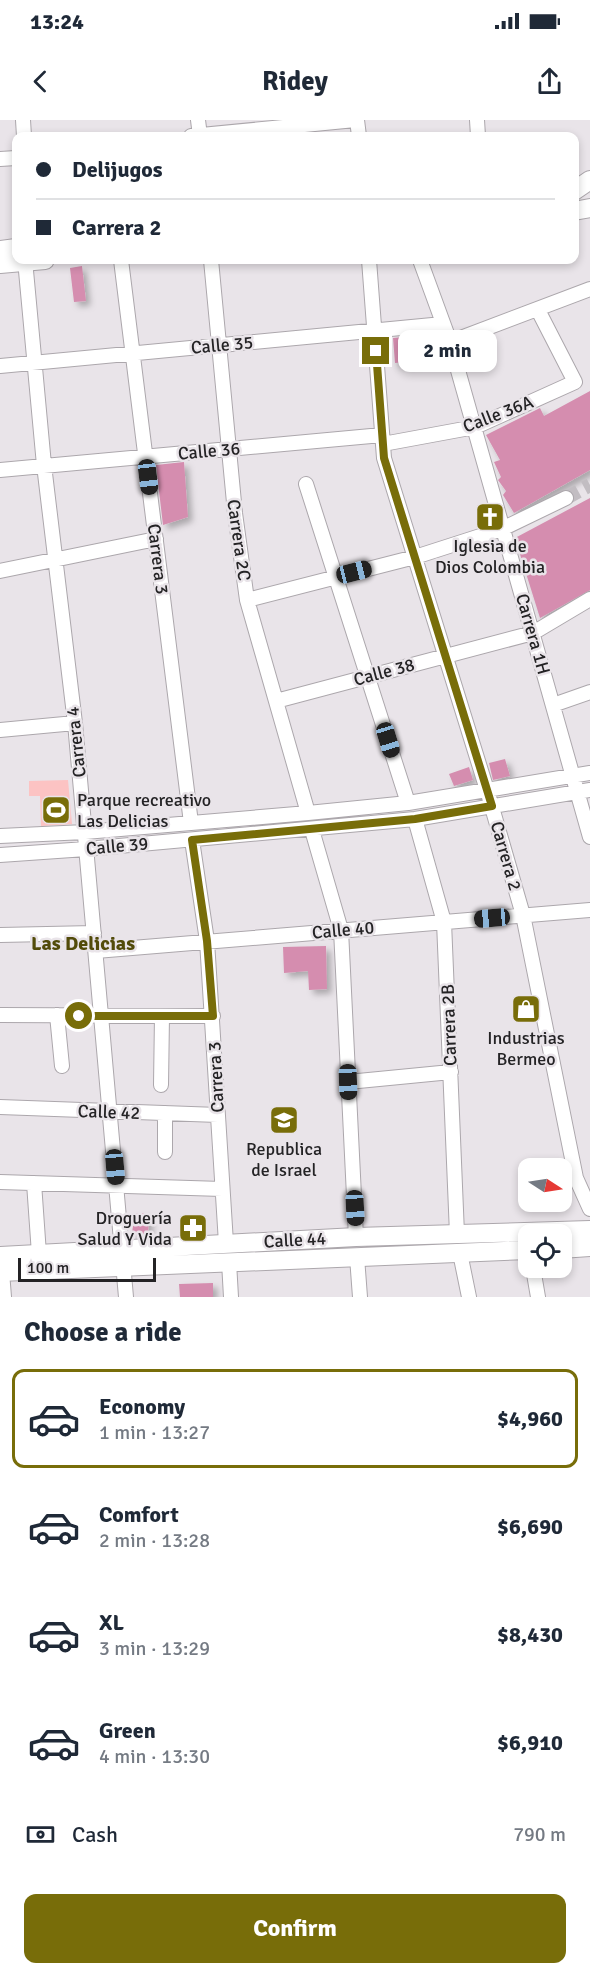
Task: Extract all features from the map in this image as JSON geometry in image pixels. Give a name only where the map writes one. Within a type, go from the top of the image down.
[{"type":"main road","points":[[580,204],[590,180]]},
{"type":"main road","points":[[580,204],[590,191]]},
{"type":"main road","name":"Calle 44","points":[[1,1266],[124,1258],[226,1243],[457,1234],[590,1235]]},
{"type":"main road","name":"Calle 44","points":[[572,1244],[590,1235]]},
{"type":"main road","points":[[414,1236],[415,1255]]},
{"type":"main road","name":"Calle 44","points":[[1,1266],[39,1254],[229,1262],[518,1250]]},
{"type":"street","points":[[237,132],[356,120]]},
{"type":"street","name":"Carrera 4","points":[[23,264],[54,559],[75,723],[126,1297]]},
{"type":"street","name":"Carrera 3","points":[[122,264],[191,823]]},
{"type":"street","name":"Carrera 2C","points":[[211,264],[234,513],[247,600],[308,813]]},
{"type":"street","name":"Carrera 2","points":[[369,264],[384,458],[488,790],[523,915],[576,1178],[590,1209]]},
{"type":"street","name":"Carrera 1H","points":[[421,264],[450,342],[573,776],[584,791],[590,837]]},
{"type":"street","points":[[450,342],[590,289]]},
{"type":"street","name":"Calle 36A","points":[[383,440],[475,427],[575,382],[538,310]]},
{"type":"street","name":"Calle 35","points":[[0,366],[443,324]]},
{"type":"street","name":"Calle 36","points":[[0,470],[145,456],[383,440]]},
{"type":"street","points":[[306,484],[408,803]]},
{"type":"street","points":[[247,600],[415,557],[502,529],[566,498]]},
{"type":"street","points":[[0,571],[156,539]]},
{"type":"street","name":"Calle 38","points":[[276,701],[533,633],[590,599]]},
{"type":"street","points":[[553,705],[590,692]]},
{"type":"street","points":[[0,730],[75,723]]},
{"type":"street","name":"Calle 39","points":[[0,836],[85,832],[408,803],[590,773]]},
{"type":"street","name":"Calle 39","points":[[0,855],[312,830],[415,819],[584,791]]},
{"type":"street","name":"Carrera 2B","points":[[415,819],[444,922],[457,1234]]},
{"type":"street","points":[[312,830],[341,930],[356,1237]]},
{"type":"street","name":"Carrera 3","points":[[192,840],[207,941],[226,1243]]},
{"type":"street","name":"Calle 40","points":[[96,951],[590,910]]},
{"type":"street","points":[[0,935],[94,933]]},
{"type":"street","points":[[0,1015],[213,1016]]},
{"type":"street","points":[[57,1015],[62,1066]]},
{"type":"street","points":[[160,1085],[162,1016]]},
{"type":"street","points":[[348,1082],[450,1072]]},
{"type":"street","name":"Calle 42","points":[[0,1107],[218,1115]]},
{"type":"street","points":[[165,1113],[165,1152]]},
{"type":"street","points":[[0,1182],[222,1188]]},
{"type":"street","points":[[34,1183],[39,1254]]},
{"type":"street","points":[[460,1253],[469,1297]]},
{"type":"street","points":[[357,1257],[360,1297]]},
{"type":"street","points":[[229,1262],[231,1297]]},
{"type":"street","points":[[1,1266],[4,1297]]},
{"type":"street","points":[[535,1278],[538,1297]]},
{"type":"shaded area","name":"Parque recreativo Las Delicias","points":[[68,780],[72,824],[41,826],[40,796],[29,796],[29,781]]},
{"type":"building","points":[[82,266],[86,301],[74,302],[70,268]]},
{"type":"building","points":[[437,334],[440,346],[416,348],[417,361],[395,363],[393,338]]},
{"type":"building","points":[[590,391],[590,470],[514,513],[503,495],[506,491],[498,480],[501,477],[494,462],[500,460],[486,435],[540,408],[544,416]]},
{"type":"building","points":[[184,462],[188,517],[163,525],[156,465]]},
{"type":"building","points":[[590,498],[590,590],[540,618],[515,538]]},
{"type":"building","points":[[505,759],[510,776],[493,780],[489,763]]},
{"type":"building","points":[[469,767],[473,780],[454,786],[449,774]]},
{"type":"building","points":[[326,946],[327,989],[309,990],[308,971],[284,973],[283,947]]},
{"type":"building","points":[[134,1213],[149,1213],[148,1235],[132,1235]]},
{"type":"building","points":[[213,1283],[213,1297],[180,1297],[179,1284]]},
{"type":"tunnel","points":[[566,498],[590,485]]},
{"type":"place","name":"Iglesia de Dios Colombia","points":[[490,517]]},
{"type":"place","name":"Parque recreativo Las Delicias","points":[[56,810]]},
{"type":"place","name":"Industrias Bermeo","points":[[526,1009]]},
{"type":"place","name":"Republica de Israel","points":[[284,1120]]},
{"type":"place","name":"Droguería Salud Y Vida","points":[[193,1228]]},
{"type":"district","name":"Las Delicias","points":[[83,943]]},
{"type":"route","points":[[79,1016],[213,1016],[207,941],[192,840],[415,819],[492,806],[384,458],[376,351]]}]
